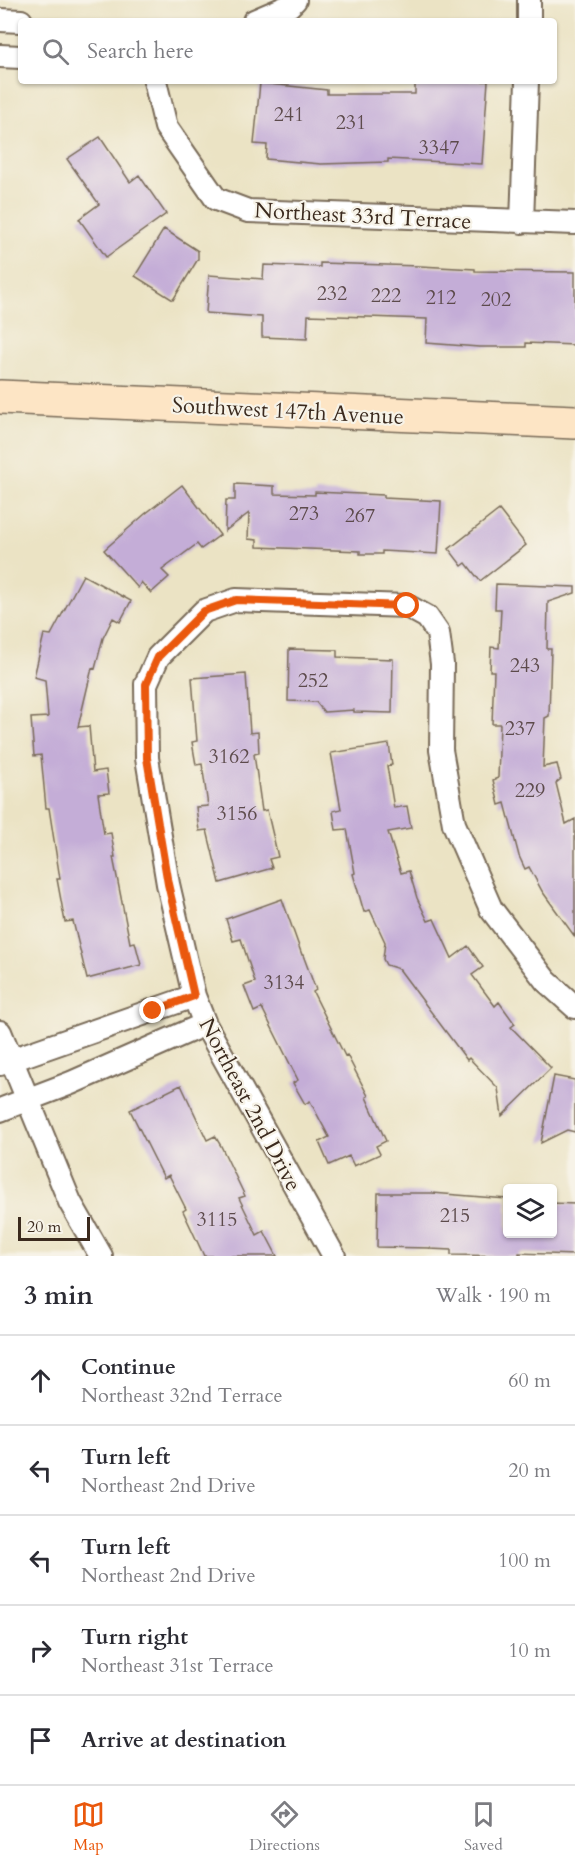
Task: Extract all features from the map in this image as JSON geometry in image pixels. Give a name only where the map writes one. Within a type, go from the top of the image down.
[{"type":"street","points":[[261,18],[289,6],[295,0]]},
{"type":"street","points":[[529,0],[529,18]]},
{"type":"street","points":[[0,20],[18,21]]},
{"type":"street","points":[[0,56],[18,57]]},
{"type":"street","name":"Northeast 33rd Terrace","points":[[156,84],[166,127],[216,199],[248,211],[575,223]]},
{"type":"street","points":[[522,222],[527,84]]},
{"type":"street","name":"Southwest 147th Avenue","points":[[0,397],[575,422]]},
{"type":"street","name":"Northeast 2nd Drive","points":[[334,1256],[205,1024],[194,996],[168,884],[147,758],[146,684],[158,657],[204,611],[236,600],[407,606],[427,617],[438,633],[442,664],[441,750],[454,824],[491,909],[546,981],[575,1008]]},
{"type":"street","points":[[6,1062],[194,996]]},
{"type":"street","points":[[131,1018],[144,1052]]},
{"type":"street","points":[[0,1110],[71,1083],[205,1024]]},
{"type":"street","points":[[0,1032],[6,1062],[27,1099],[70,1202],[101,1256]]},
{"type":"building","points":[[260,84],[327,90],[327,94],[415,94],[415,84],[488,84],[482,164],[388,159],[388,162],[321,164],[266,159],[267,145],[254,144]]},
{"type":"building","points":[[100,137],[130,182],[139,175],[166,214],[106,257],[79,219],[99,204],[67,159]]},
{"type":"building","points":[[164,229],[198,251],[198,259],[173,300],[135,276]]},
{"type":"building","points":[[320,263],[420,266],[475,269],[475,271],[575,272],[575,345],[526,343],[526,347],[479,347],[426,343],[427,319],[308,315],[307,339],[262,337],[262,317],[206,313],[209,275],[263,279],[264,265],[320,267]]},
{"type":"building","points":[[235,484],[274,486],[274,494],[315,495],[315,492],[384,495],[384,498],[441,501],[438,554],[382,551],[382,554],[360,554],[360,551],[257,547],[257,540],[248,539],[249,513],[225,531],[226,500],[235,500]]},
{"type":"building","points":[[182,485],[220,535],[201,549],[197,544],[162,570],[169,577],[151,593],[141,582],[138,588],[104,550]]},
{"type":"building","points":[[499,510],[526,545],[480,581],[466,563],[462,566],[449,549]]},
{"type":"building","points":[[83,575],[131,601],[120,622],[113,618],[103,638],[95,669],[92,668],[78,727],[89,726],[93,772],[106,770],[109,793],[98,794],[104,834],[111,833],[115,857],[113,857],[130,943],[135,942],[141,965],[87,979],[73,921],[65,922],[57,879],[60,879],[49,808],[46,808],[41,755],[34,756],[31,718],[48,717],[45,680],[34,677],[44,634],[51,635]]},
{"type":"building","points":[[496,584],[575,587],[575,593],[548,602],[547,649],[551,649],[549,716],[545,718],[543,767],[557,764],[561,779],[556,783],[566,824],[575,819],[575,937],[542,891],[529,867],[525,869],[519,856],[505,803],[499,805],[493,780],[498,778],[500,724],[492,724],[494,671],[490,671],[491,647],[499,648],[501,609],[495,609]]},
{"type":"building","points":[[289,649],[337,650],[337,657],[393,659],[392,713],[354,712],[354,710],[324,712],[316,702],[288,701]]},
{"type":"building","points":[[246,674],[250,733],[258,732],[259,753],[254,754],[262,811],[267,810],[278,857],[269,859],[272,868],[220,883],[207,830],[199,831],[196,807],[208,806],[202,764],[196,765],[192,742],[197,741],[192,678]]},
{"type":"building","points":[[389,744],[392,765],[387,766],[394,808],[407,806],[411,828],[388,832],[401,873],[409,871],[417,898],[428,921],[434,919],[452,958],[468,946],[483,967],[472,975],[495,1006],[499,1002],[515,1024],[511,1027],[551,1068],[502,1116],[498,1088],[469,1058],[467,1060],[399,969],[386,965],[383,959],[385,942],[370,910],[364,912],[353,874],[355,873],[347,829],[336,830],[333,811],[341,809],[331,753]]},
{"type":"building","points":[[282,899],[316,990],[313,992],[368,1096],[366,1097],[386,1141],[376,1146],[380,1154],[354,1166],[349,1156],[329,1165],[319,1142],[329,1137],[310,1101],[305,1104],[293,1083],[298,1080],[262,1008],[254,1012],[244,986],[255,982],[241,939],[233,941],[226,919]]},
{"type":"building","points":[[554,1076],[575,1080],[575,1132],[567,1130],[541,1143]]},
{"type":"building","points":[[181,1085],[207,1140],[215,1136],[221,1146],[245,1196],[239,1198],[257,1235],[264,1231],[277,1256],[204,1256],[183,1211],[186,1209],[169,1175],[164,1178],[130,1110]]},
{"type":"building","points":[[378,1193],[432,1193],[503,1199],[503,1238],[557,1238],[557,1203],[575,1204],[575,1255],[519,1253],[519,1256],[451,1255],[451,1250],[377,1247]]},
{"type":"route","points":[[153,1011],[194,996],[168,884],[147,758],[146,684],[158,657],[204,611],[236,600],[407,606]]}]
